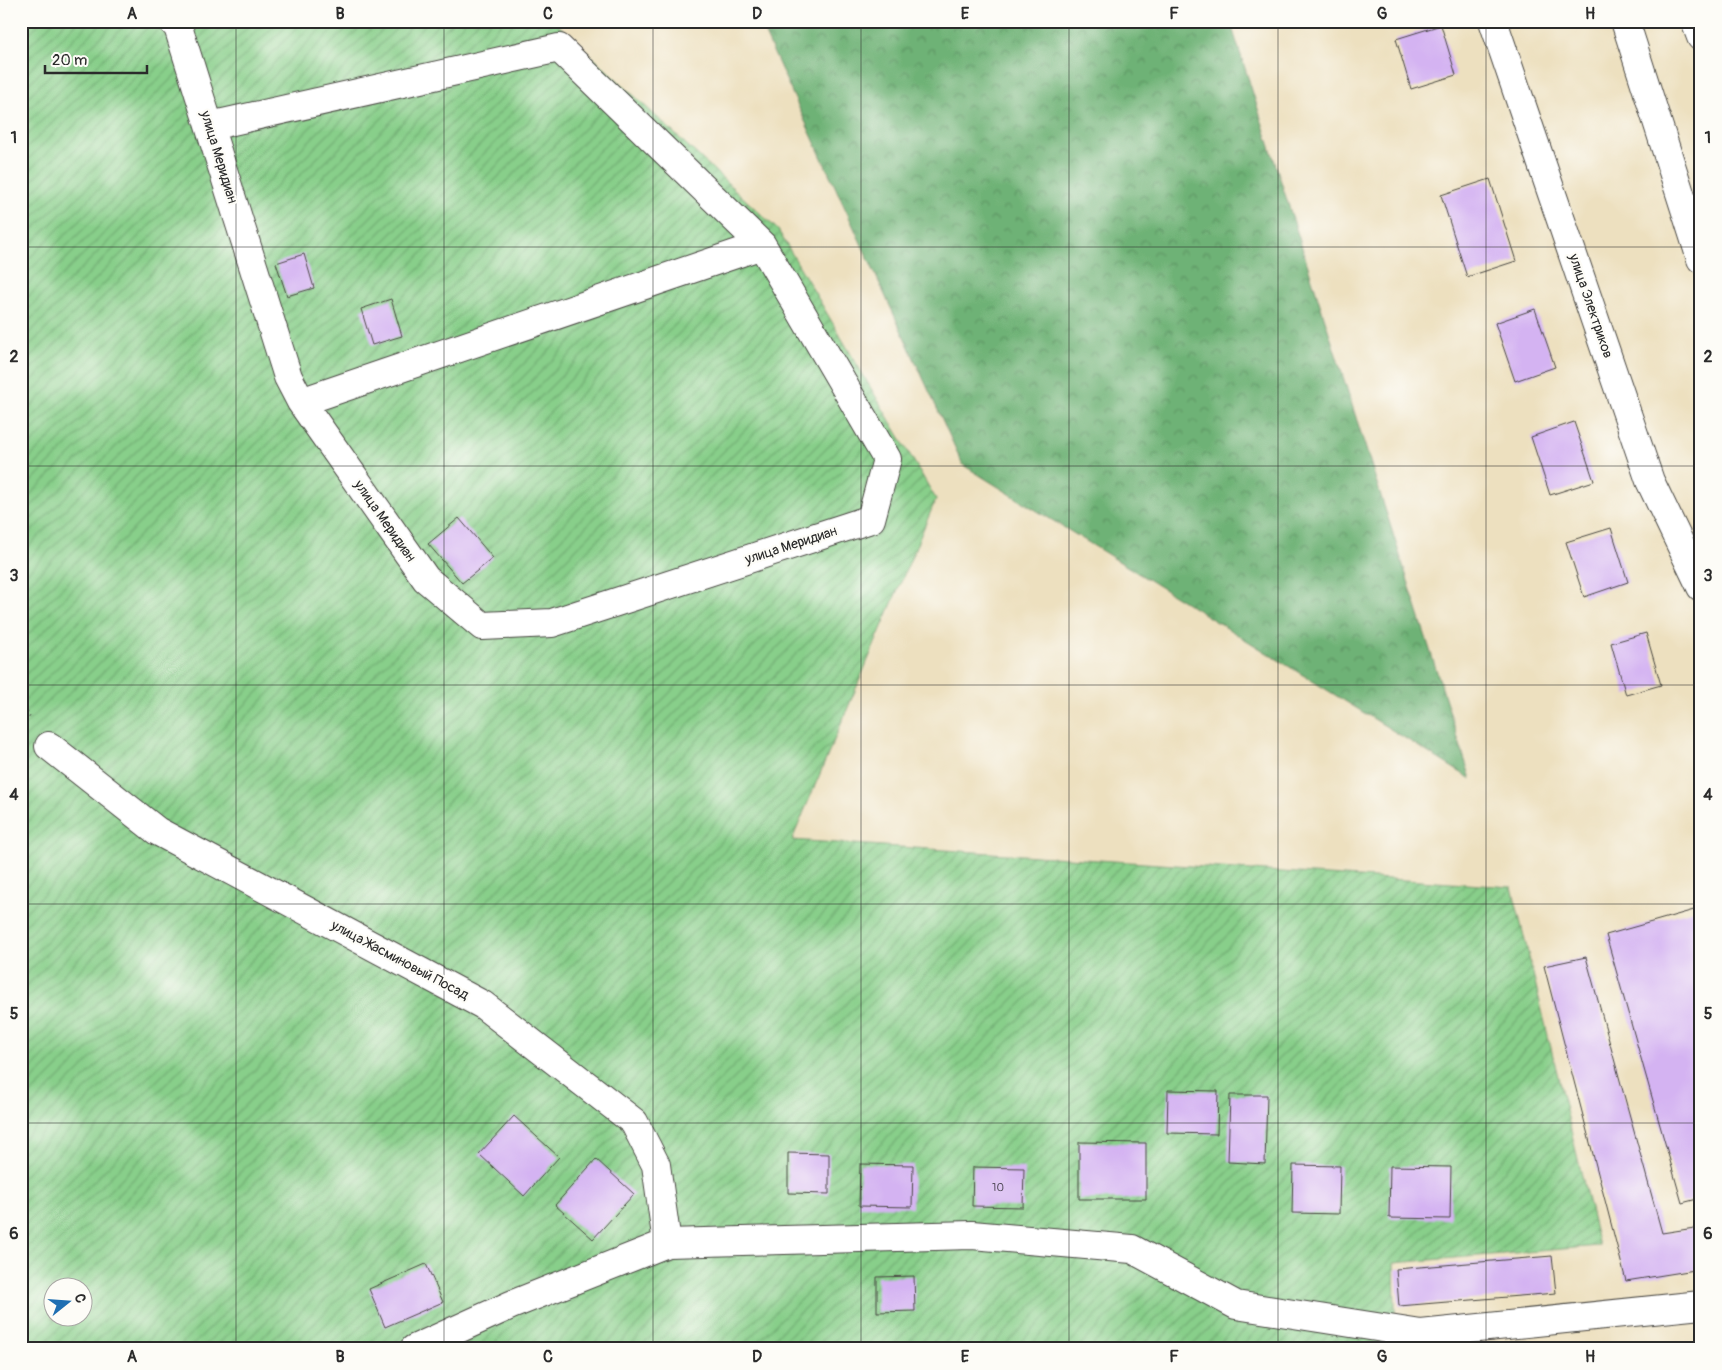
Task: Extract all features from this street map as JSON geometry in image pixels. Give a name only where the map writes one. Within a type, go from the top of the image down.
[{"type":"street","name":"улица Меридиан","points":[[172,21],[178,27],[288,378],[302,402],[426,579],[482,626],[552,623],[871,519],[886,459],[762,245]]},
{"type":"street","name":"улица Электриков","points":[[1493,21],[1650,481],[1701,586]]},
{"type":"street","points":[[1625,21],[1701,259]]},
{"type":"street","points":[[1695,21],[1701,37]]},
{"type":"street","points":[[210,126],[559,48],[762,245],[302,402]]},
{"type":"street","name":"улица Жасминовый Посад","points":[[49,746],[157,831],[484,1005],[634,1122],[656,1166],[667,1243]]},
{"type":"street","points":[[414,1349],[511,1306],[667,1243],[972,1235],[1132,1249],[1236,1305],[1421,1334],[1701,1305]]},
{"type":"green space","points":[[21,21],[554,21],[778,230],[936,499],[792,840],[1512,887],[1599,1246],[1394,1263],[1396,1349],[21,1349]]},
{"type":"green space","points":[[759,21],[1230,21],[1471,779],[963,465]]},
{"type":"building","points":[[1441,25],[1456,75],[1411,89],[1396,39]]},
{"type":"building","points":[[1490,179],[1516,261],[1467,277],[1441,195]]},
{"type":"building","points":[[304,254],[314,288],[287,296],[276,263]]},
{"type":"building","points":[[391,299],[402,336],[372,345],[361,309]]},
{"type":"building","points":[[1535,309],[1555,367],[1515,381],[1495,323]]},
{"type":"building","points":[[1574,422],[1594,481],[1550,495],[1531,437]]},
{"type":"building","points":[[459,518],[493,558],[462,583],[428,544]]},
{"type":"building","points":[[1611,528],[1628,582],[1584,597],[1566,542]]},
{"type":"building","points":[[1646,633],[1661,685],[1626,695],[1611,643]]},
{"type":"building","points":[[1701,908],[1701,1198],[1682,1203],[1606,935]]},
{"type":"building","points":[[1586,957],[1662,1233],[1701,1227],[1701,1269],[1626,1281],[1544,966]]},
{"type":"building","points":[[1168,1090],[1218,1091],[1217,1134],[1167,1133]]},
{"type":"building","points":[[1230,1095],[1267,1095],[1265,1164],[1228,1162]]},
{"type":"building","points":[[514,1116],[559,1157],[524,1196],[479,1154]]},
{"type":"building","points":[[1079,1142],[1146,1143],[1146,1199],[1079,1199]]},
{"type":"building","points":[[788,1153],[829,1154],[829,1194],[788,1193]]},
{"type":"building","points":[[596,1159],[634,1194],[593,1239],[555,1205]]},
{"type":"building","points":[[860,1164],[913,1165],[912,1207],[859,1206]]},
{"type":"building","points":[[1293,1165],[1340,1166],[1339,1214],[1292,1213]]},
{"type":"building","points":[[1390,1166],[1451,1167],[1450,1219],[1389,1218]]},
{"type":"building","points":[[973,1167],[1024,1168],[1023,1207],[972,1206]]},
{"type":"building","points":[[1552,1256],[1556,1293],[1399,1306],[1396,1269]]},
{"type":"building","points":[[426,1264],[443,1302],[385,1327],[369,1289]]},
{"type":"building","points":[[914,1276],[915,1311],[877,1312],[877,1277]]}]
